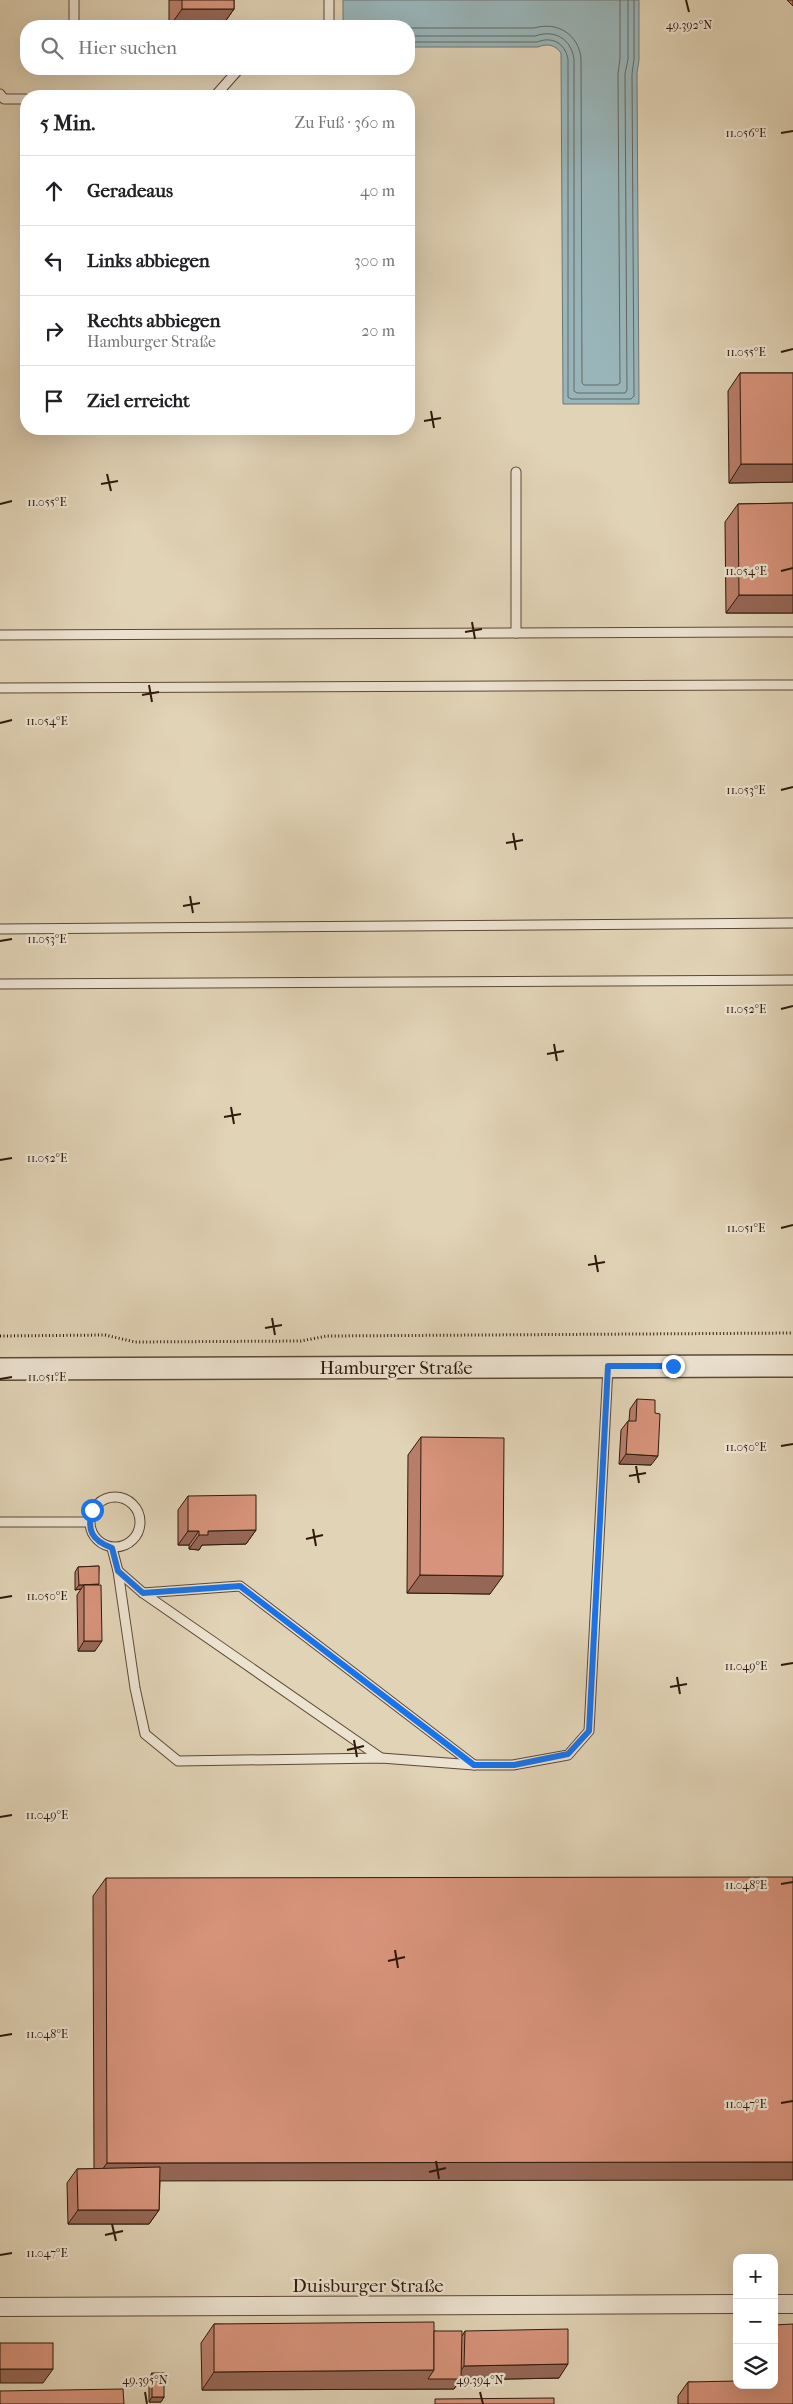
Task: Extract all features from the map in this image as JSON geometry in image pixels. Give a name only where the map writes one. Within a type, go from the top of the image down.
[{"type":"street","name":"Hamburger Straße","points":[[0,1369],[793,1366]]},
{"type":"street","name":"Duisburger Straße","points":[[0,2307],[733,2304]]},
{"type":"street","points":[[778,2304],[793,2304]]},
{"type":"lane","points":[[74,0],[74,20]]},
{"type":"lane","points":[[329,0],[329,20]]},
{"type":"lane","points":[[220,90],[234,75]]},
{"type":"lane","points":[[0,94],[4,99],[20,99]]},
{"type":"lane","points":[[516,472],[516,633]]},
{"type":"lane","points":[[0,636],[793,632]]},
{"type":"lane","points":[[0,688],[793,686]]},
{"type":"lane","points":[[0,930],[793,923]]},
{"type":"lane","points":[[0,984],[793,980]]},
{"type":"lane","points":[[112,1548],[118,1571],[135,1688],[145,1734],[178,1762],[381,1758],[474,1765],[514,1765],[568,1754],[589,1731],[608,1366]]},
{"type":"lane","points":[[112,1496],[124,1498],[134,1505],[140,1516],[140,1528],[134,1539],[124,1546],[112,1548],[100,1543],[92,1534],[89,1522],[92,1510],[100,1500],[112,1496]]},
{"type":"lane","points":[[0,1522],[89,1522]]},
{"type":"lane","points":[[118,1571],[143,1593],[381,1758]]},
{"type":"lane","points":[[143,1593],[240,1586],[474,1765]]},
{"type":"path","points":[[0,1336],[105,1335],[135,1342],[192,1342],[301,1341],[327,1336],[793,1333]]},
{"type":"water","points":[[343,0],[639,0],[639,60],[637,73],[639,404],[563,404],[561,53],[556,48],[548,45],[538,47],[415,47],[415,20],[343,20]]},
{"type":"building","points":[[182,0],[234,0],[234,9],[182,9]]},
{"type":"building","points":[[740,373],[793,373],[793,464],[741,464]]},
{"type":"building","points":[[793,503],[793,595],[739,595],[738,504]]},
{"type":"building","points":[[637,1399],[655,1400],[655,1413],[660,1414],[658,1456],[626,1454],[628,1421],[636,1421]]},
{"type":"building","points":[[421,1437],[504,1438],[503,1576],[420,1575]]},
{"type":"building","points":[[256,1495],[256,1530],[208,1531],[208,1535],[199,1535],[199,1531],[188,1531],[188,1496]]},
{"type":"building","points":[[99,1566],[99,1584],[79,1585],[78,1567]]},
{"type":"building","points":[[84,1585],[101,1585],[102,1641],[84,1641]]},
{"type":"building","points":[[793,1877],[793,2162],[107,2163],[106,1878]]},
{"type":"building","points":[[160,2167],[159,2210],[78,2210],[77,2169]]},
{"type":"building","points":[[434,2322],[434,2370],[214,2372],[214,2324]]},
{"type":"building","points":[[793,2324],[793,2404],[688,2404],[688,2382],[733,2381],[733,2389],[778,2389],[778,2325]]},
{"type":"building","points":[[568,2329],[568,2364],[464,2366],[465,2331]]},
{"type":"building","points":[[434,2331],[462,2331],[461,2379],[428,2379],[434,2370]]},
{"type":"building","points":[[0,2343],[53,2343],[53,2369],[0,2369]]},
{"type":"building","points":[[152,2373],[164,2373],[164,2397],[152,2397]]},
{"type":"building","points":[[123,2389],[124,2404],[0,2404],[0,2391]]},
{"type":"building","points":[[554,2398],[554,2404],[435,2404],[435,2399]]},
{"type":"route","points":[[92,1510],[89,1522],[92,1534],[100,1543],[112,1548],[118,1571],[143,1593],[240,1586],[474,1765],[514,1765],[568,1754],[589,1731],[608,1366],[673,1366]]}]
